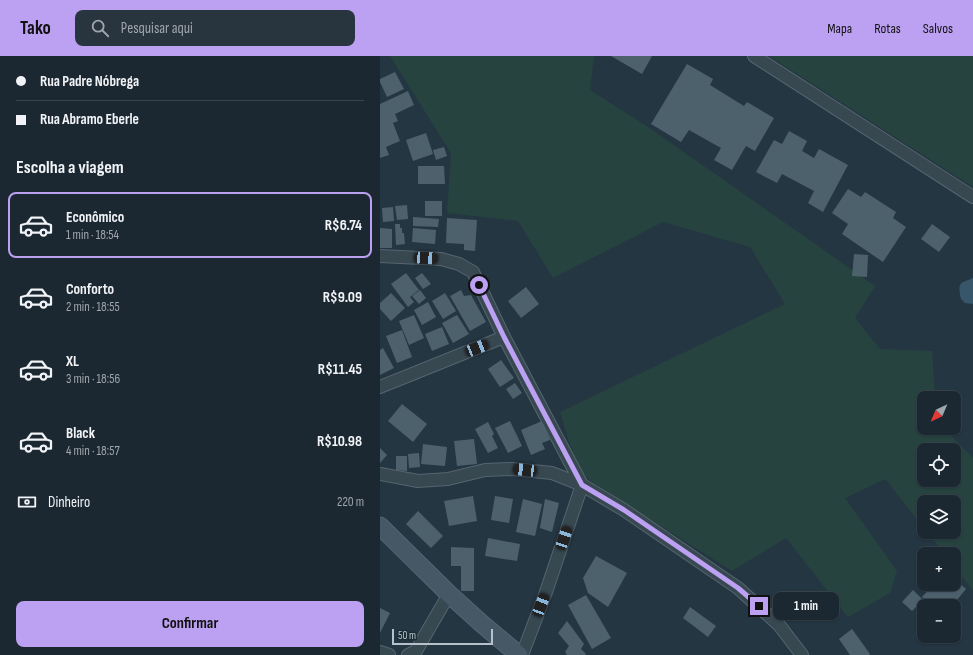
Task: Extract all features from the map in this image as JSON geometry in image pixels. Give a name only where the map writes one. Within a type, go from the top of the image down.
[{"type":"street","points":[[754,56],[973,197]]},
{"type":"street","points":[[380,256],[441,259],[460,264],[473,272],[504,337],[582,485],[546,592],[520,655],[449,594],[380,526]]},
{"type":"street","points":[[380,387],[504,337]]},
{"type":"street","points":[[380,474],[418,481],[448,479],[485,470],[512,469],[552,473],[582,485],[624,510],[738,588],[779,625],[802,655]]},
{"type":"street","points":[[408,655],[416,651],[449,594]]},
{"type":"street","points":[[380,652],[389,655]]},
{"type":"green space","points":[[390,56],[594,56],[590,90],[648,127],[875,286],[855,318],[880,349],[932,351],[935,391],[917,391],[917,435],[950,435],[958,443],[917,443],[917,487],[961,487],[961,446],[973,458],[973,591],[961,575],[961,547],[939,547],[933,539],[961,539],[961,495],[917,495],[917,519],[885,479],[845,498],[897,571],[890,593],[848,617],[786,538],[732,571],[591,482],[585,475],[575,458],[560,412],[785,304],[750,247],[663,222],[553,278],[518,221],[447,213],[451,153]]},
{"type":"green space","points":[[769,56],[973,56],[973,187]]},
{"type":"water","points":[[973,278],[973,304],[965,303],[961,299],[960,285]]},
{"type":"building","points":[[611,56],[652,56],[642,74]]},
{"type":"building","points":[[687,64],[713,79],[710,85],[744,106],[747,102],[774,118],[755,151],[746,146],[732,170],[714,160],[721,148],[689,130],[681,142],[651,124]]},
{"type":"building","points":[[395,72],[404,89],[387,97],[380,79]]},
{"type":"building","points":[[408,91],[414,105],[395,114],[398,121],[393,123],[400,141],[386,147],[389,155],[380,158],[380,104]]},
{"type":"building","points":[[789,131],[807,141],[802,151],[814,158],[819,149],[848,165],[823,212],[808,203],[814,191],[782,174],[777,183],[756,172],[774,140],[782,144]]},
{"type":"building","points":[[426,133],[433,154],[413,161],[406,140]]},
{"type":"building","points":[[444,147],[447,156],[436,160],[433,150]]},
{"type":"building","points":[[418,166],[444,166],[445,184],[418,184]]},
{"type":"building","points":[[848,189],[861,197],[865,192],[896,212],[893,218],[906,227],[883,262],[842,234],[848,224],[832,213]]},
{"type":"building","points":[[425,201],[442,201],[442,216],[425,216]]},
{"type":"building","points":[[407,205],[408,219],[397,220],[395,206]]},
{"type":"building","points":[[393,207],[394,221],[383,222],[382,208]]},
{"type":"building","points":[[413,217],[439,219],[438,227],[413,226]]},
{"type":"building","points":[[447,218],[477,220],[475,251],[464,250],[464,244],[446,243]]},
{"type":"building","points":[[395,224],[400,224],[400,228],[402,228],[405,244],[396,245]]},
{"type":"building","points":[[932,224],[950,237],[939,252],[921,239]]},
{"type":"building","points":[[380,228],[392,229],[392,248],[380,248]]},
{"type":"building","points":[[413,228],[436,230],[435,244],[412,242]]},
{"type":"building","points":[[854,254],[868,255],[867,277],[852,276]]},
{"type":"building","points":[[406,273],[419,290],[410,297],[414,302],[408,307],[391,284]]},
{"type":"building","points":[[422,273],[431,284],[423,289],[415,278]]},
{"type":"building","points":[[526,287],[539,304],[521,318],[508,301]]},
{"type":"building","points":[[420,290],[426,298],[419,304],[412,296]]},
{"type":"building","points":[[461,290],[464,296],[471,295],[486,322],[470,331],[450,296]]},
{"type":"building","points":[[391,293],[405,308],[391,321],[380,309],[380,303]]},
{"type":"building","points":[[445,293],[456,311],[443,319],[432,301]]},
{"type":"building","points":[[428,302],[436,317],[422,325],[414,310]]},
{"type":"building","points":[[414,315],[424,338],[409,345],[399,321]]},
{"type":"building","points":[[457,315],[469,334],[453,343],[442,323]]},
{"type":"building","points":[[442,327],[449,344],[432,351],[425,334]]},
{"type":"building","points":[[402,330],[412,357],[397,363],[386,336]]},
{"type":"building","points":[[383,348],[394,368],[380,375],[380,350]]},
{"type":"building","points":[[501,360],[514,378],[500,387],[488,369]]},
{"type":"building","points":[[515,383],[522,393],[513,399],[506,389]]},
{"type":"building","points":[[402,404],[427,424],[413,442],[388,421]]},
{"type":"building","points":[[510,421],[522,446],[508,453],[495,428]]},
{"type":"building","points":[[542,421],[550,440],[542,443],[545,449],[531,455],[521,430]]},
{"type":"building","points":[[488,422],[494,434],[492,436],[498,448],[488,453],[475,429]]},
{"type":"building","points":[[474,439],[477,464],[457,466],[454,441]]},
{"type":"building","points":[[423,444],[447,447],[445,466],[421,464]]},
{"type":"building","points":[[380,448],[387,455],[380,463]]},
{"type":"building","points":[[419,453],[420,467],[409,468],[408,454]]},
{"type":"building","points":[[396,456],[407,456],[407,471],[396,470]]},
{"type":"building","points":[[473,496],[477,521],[449,526],[444,501]]},
{"type":"building","points":[[495,496],[513,499],[509,523],[491,520]]},
{"type":"building","points":[[523,499],[542,504],[535,536],[516,532]]},
{"type":"building","points":[[545,499],[559,503],[552,532],[540,528]]},
{"type":"building","points":[[418,511],[443,536],[431,548],[406,524]]},
{"type":"building","points":[[488,538],[520,544],[517,561],[485,556]]},
{"type":"building","points":[[451,547],[474,548],[474,591],[461,591],[461,566],[451,566]]},
{"type":"building","points":[[596,556],[627,573],[608,607],[588,593],[583,578]]},
{"type":"building","points":[[961,584],[966,589],[958,599],[924,599],[922,597],[928,591],[961,591]]},
{"type":"building","points":[[913,590],[922,599],[917,599],[917,606],[912,611],[902,602]]},
{"type":"building","points":[[586,595],[611,638],[592,649],[568,605]]},
{"type":"building","points":[[690,607],[716,626],[708,637],[683,618]]},
{"type":"building","points":[[380,608],[390,613],[380,633]]},
{"type":"building","points":[[567,621],[584,644],[581,649],[586,654],[585,655],[567,655],[565,652],[569,646],[558,633]]},
{"type":"building","points":[[852,629],[870,654],[869,655],[850,655],[839,639]]},
{"type":"route","points":[[479,285],[504,337],[582,485],[624,510],[738,588],[759,606]]}]
